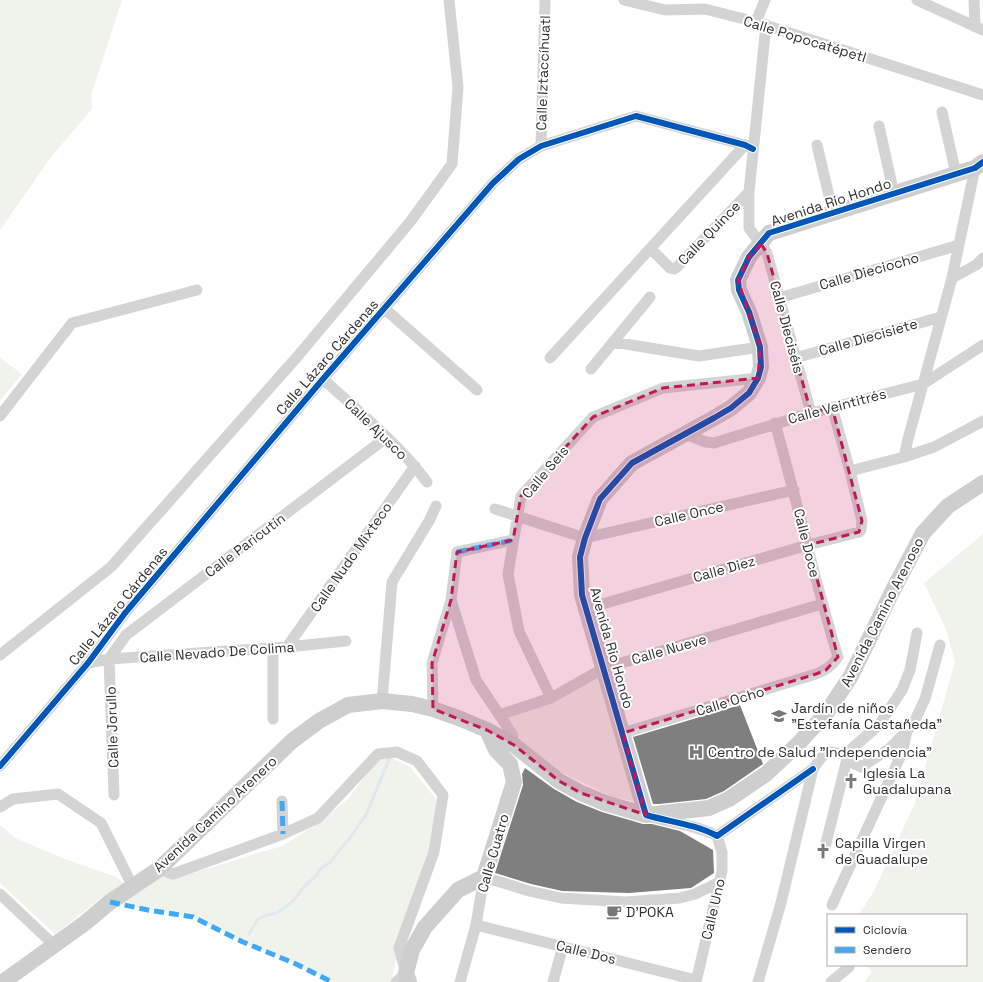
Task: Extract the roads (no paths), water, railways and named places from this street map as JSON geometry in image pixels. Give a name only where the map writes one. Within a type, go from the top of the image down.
[{"type":"main road","name":"Avenida Río Hondo","points":[[646,815],[582,595],[580,557],[585,538],[600,499],[632,463],[731,408],[749,393],[758,378],[761,367],[760,347],[749,312],[739,290],[738,280],[749,258],[769,233],[956,174],[979,165]]},
{"type":"main road","name":"Avenida Camino Arenoso","points":[[382,701],[412,704],[433,709],[487,730],[514,745],[559,781],[581,793],[605,803],[646,815],[709,808],[729,800],[766,774],[799,743],[827,712],[851,676],[923,533],[948,506],[983,482]]},
{"type":"main road","name":"Avenida Camino Arenero","points":[[3,982],[55,946],[110,902],[159,869],[292,741],[319,722],[348,705],[382,701]]},
{"type":"main road","name":"Calle Cuatro","points":[[484,877],[514,782],[510,764],[496,750],[487,730]]},
{"type":"main road","points":[[404,979],[412,950],[425,927],[458,890],[484,877]]},
{"type":"street","points":[[0,655],[111,567],[297,357],[410,222],[452,164],[458,86],[449,0]]},
{"type":"street","name":"Calle Iztaccíhuatl","points":[[541,146],[546,0]]},
{"type":"street","name":"Calle Popocatépetl","points":[[624,0],[666,10],[705,9],[761,24],[983,95]]},
{"type":"street","name":"Calle Dieciséis","points":[[766,0],[761,24],[749,147],[749,228],[767,253],[811,412]]},
{"type":"street","points":[[917,0],[979,29]]},
{"type":"street","points":[[974,0],[979,29]]},
{"type":"street","points":[[942,112],[956,174]]},
{"type":"street","name":"Calle Lázaro Cárdenas","points":[[0,766],[88,663],[125,613],[323,379],[493,183],[519,159],[541,146],[636,116],[749,147]]},
{"type":"street","points":[[879,126],[894,194]]},
{"type":"street","points":[[817,145],[833,213]]},
{"type":"street","points":[[550,358],[651,249],[749,147]]},
{"type":"street","points":[[904,457],[952,278],[979,165]]},
{"type":"street","name":"Calle Quince","points":[[651,249],[670,268],[674,269],[749,192]]},
{"type":"street","name":"Calle Dieciocho","points":[[779,298],[959,245]]},
{"type":"street","points":[[952,278],[976,265],[983,258]]},
{"type":"street","points":[[0,416],[72,323],[197,290]]},
{"type":"street","points":[[591,369],[650,296]]},
{"type":"street","points":[[385,309],[477,390]]},
{"type":"street","name":"Calle Diecisiete","points":[[795,358],[941,317]]},
{"type":"street","points":[[613,342],[699,356],[760,347]]},
{"type":"street","name":"Calle Veintitrés","points":[[685,434],[706,442],[714,443],[811,412],[923,384],[983,345]]},
{"type":"street","name":"Calle Seis","points":[[551,698],[519,631],[508,574],[521,496],[593,417],[663,388],[758,378]]},
{"type":"street","name":"Calle Ajusco","points":[[323,379],[387,437],[415,466],[427,482]]},
{"type":"street","points":[[832,407],[850,471],[904,457],[934,447],[983,422]]},
{"type":"street","name":"Calle Doce","points":[[776,423],[822,604],[838,657],[834,663]]},
{"type":"street","name":"Calle Paricutín","points":[[109,659],[126,635],[387,437]]},
{"type":"street","name":"Calle Nudo Mixteco","points":[[287,647],[415,466]]},
{"type":"street","name":"Calle Diez","points":[[585,609],[859,532],[861,530],[862,521],[850,471]]},
{"type":"street","name":"Calle Once","points":[[585,538],[794,490]]},
{"type":"street","points":[[382,701],[392,582],[429,522],[436,506]]},
{"type":"street","points":[[495,508],[585,538]]},
{"type":"street","points":[[433,709],[432,663],[451,600],[457,552],[513,540]]},
{"type":"street","points":[[451,600],[476,680],[512,734],[514,745]]},
{"type":"street","name":"Calle Nueve","points":[[499,715],[551,698],[604,668],[822,604]]},
{"type":"street","points":[[825,848],[848,755],[878,725],[902,690],[910,670],[917,632]]},
{"type":"street","name":"Calle Nevado De Colima","points":[[88,663],[109,659],[346,642]]},
{"type":"street","points":[[646,815],[664,821],[704,829],[717,836],[814,769],[824,755],[829,752],[848,755],[861,767],[889,749],[907,731],[925,699],[940,645]]},
{"type":"street","points":[[273,648],[273,719]]},
{"type":"street","name":"Calle Jorullo","points":[[109,659],[114,795]]},
{"type":"street","name":"Calle Ocho","points":[[623,733],[816,674],[826,670],[834,663]]},
{"type":"street","points":[[832,905],[902,753],[907,731]]},
{"type":"street","points":[[159,869],[173,874],[283,834],[318,818],[378,754],[396,752],[417,761],[443,795],[434,852],[399,948],[404,979]]},
{"type":"street","points":[[758,982],[781,903],[814,769]]},
{"type":"street","points":[[0,807],[13,799],[58,794],[101,823],[133,886]]},
{"type":"street","points":[[282,801],[283,834]]},
{"type":"street","name":"Calle Uno","points":[[696,981],[722,871],[722,852],[717,836]]},
{"type":"street","points":[[484,877],[529,891],[561,898],[626,902],[680,898],[695,894],[720,882]]},
{"type":"street","name":"Calle Cuatro","points":[[460,982],[476,925],[484,877]]},
{"type":"street","points":[[0,894],[55,946]]},
{"type":"street","name":"Calle Dos","points":[[476,925],[696,981]]},
{"type":"street","points":[[553,982],[563,946]]},
{"type":"street","points":[[831,982],[849,967]]},
{"type":"waterway","points":[[249,934],[258,919],[277,913],[293,901],[303,888],[317,875],[319,870],[332,861],[366,815],[390,757]]},
{"type":"place","name":"Jardín de niños \"Estefanía Castañeda\"","points":[[779,716]]},
{"type":"place","name":"Centro de Salud \"Independencia\"","points":[[696,752]]},
{"type":"place","name":"Iglesia La Guadalupana","points":[[851,781]]},
{"type":"place","name":"Capilla Virgen de Guadalupe","points":[[823,851]]},
{"type":"place","name":"D'POKA","points":[[614,912]]}]
